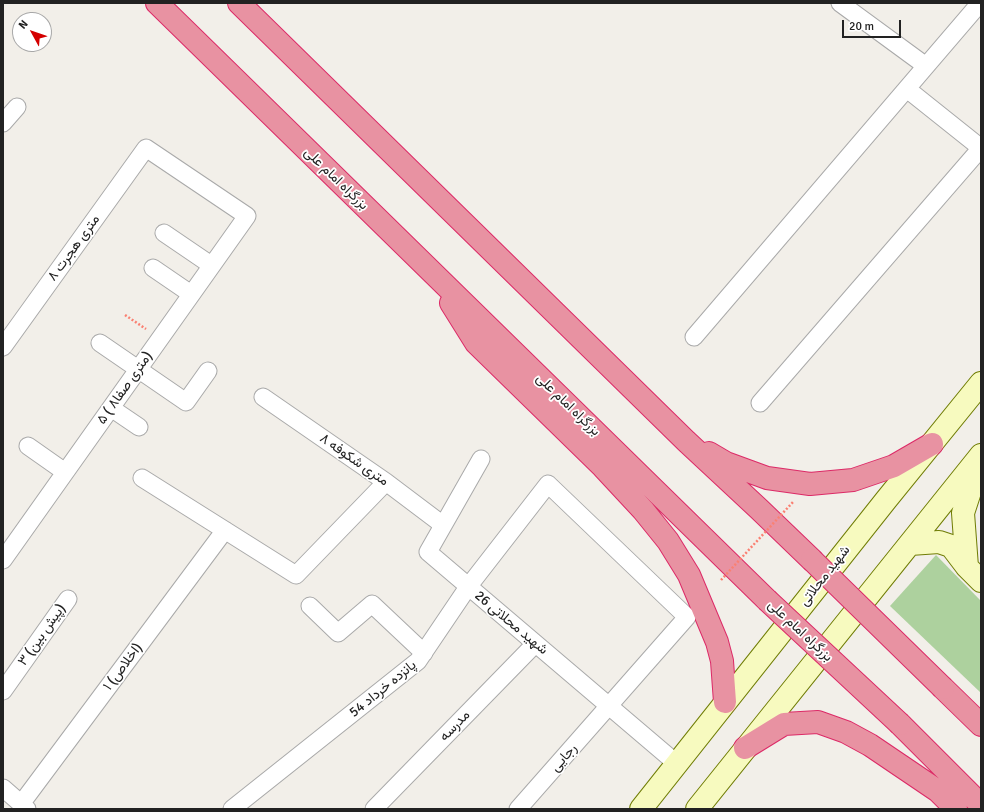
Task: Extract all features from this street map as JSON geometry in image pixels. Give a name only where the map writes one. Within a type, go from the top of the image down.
[{"type":"highway","name":"بزرگراه امام علی","points":[[157,3],[767,600],[900,724],[981,805]]},
{"type":"highway","points":[[239,3],[686,441],[812,560],[981,725]]},
{"type":"highway","points":[[435,276],[476,343],[604,467],[643,510],[668,541],[689,575],[717,642],[722,661],[725,702]]},
{"type":"highway","points":[[686,441],[726,462],[767,478],[810,484],[853,480],[894,466],[932,444]]},
{"type":"highway","points":[[745,748],[784,724],[818,722],[846,732],[870,745],[938,791],[956,809]]},
{"type":"main road","name":"شهید محلاتی","points":[[641,809],[676,763],[981,382]]},
{"type":"main road","points":[[697,809],[981,456]]},
{"type":"main road","points":[[974,574],[963,513],[981,456]]},
{"type":"main road","points":[[910,544],[939,542],[951,546],[974,574]]},
{"type":"street","points":[[840,3],[926,66]]},
{"type":"street","points":[[694,337],[980,3]]},
{"type":"street","points":[[760,403],[981,148],[907,89]]},
{"type":"street","points":[[3,123],[16,107]]},
{"type":"street","name":"۵ ( ۸متری صفا)","points":[[5,552],[65,472],[247,216],[146,148]]},
{"type":"street","name":"۸ متری هجرت","points":[[3,347],[146,148]]},
{"type":"street","points":[[164,233],[211,265]]},
{"type":"street","points":[[153,268],[191,294]]},
{"type":"street","points":[[100,343],[186,402],[208,372]]},
{"type":"street","name":"۸ متری شکوفه","points":[[263,397],[386,482],[443,525]]},
{"type":"street","points":[[111,408],[138,427]]},
{"type":"street","points":[[28,446],[65,472]]},
{"type":"street","name":"شهید محلاتی 26","points":[[481,459],[428,552],[676,763]]},
{"type":"street","points":[[142,478],[296,575],[386,482]]},
{"type":"street","name":"پانزده خرداد 54","points":[[232,809],[418,661],[468,587],[548,484]]},
{"type":"street","name":"رجایی","points":[[518,809],[687,617],[548,484]]},
{"type":"street","name":"۱ (اخلاص)","points":[[24,806],[225,530]]},
{"type":"street","name":"۳ (پیش بین)","points":[[3,692],[68,599]]},
{"type":"street","points":[[310,606],[338,633],[372,604],[424,653]]},
{"type":"street","name":"مدرسه","points":[[374,809],[536,644]]},
{"type":"street","points":[[3,788],[24,806]]},
{"type":"path","points":[[125,315],[159,339]]},
{"type":"path","points":[[722,580],[793,502]]},
{"type":"green space","points":[[936,555],[981,601],[981,693],[890,606]]}]
